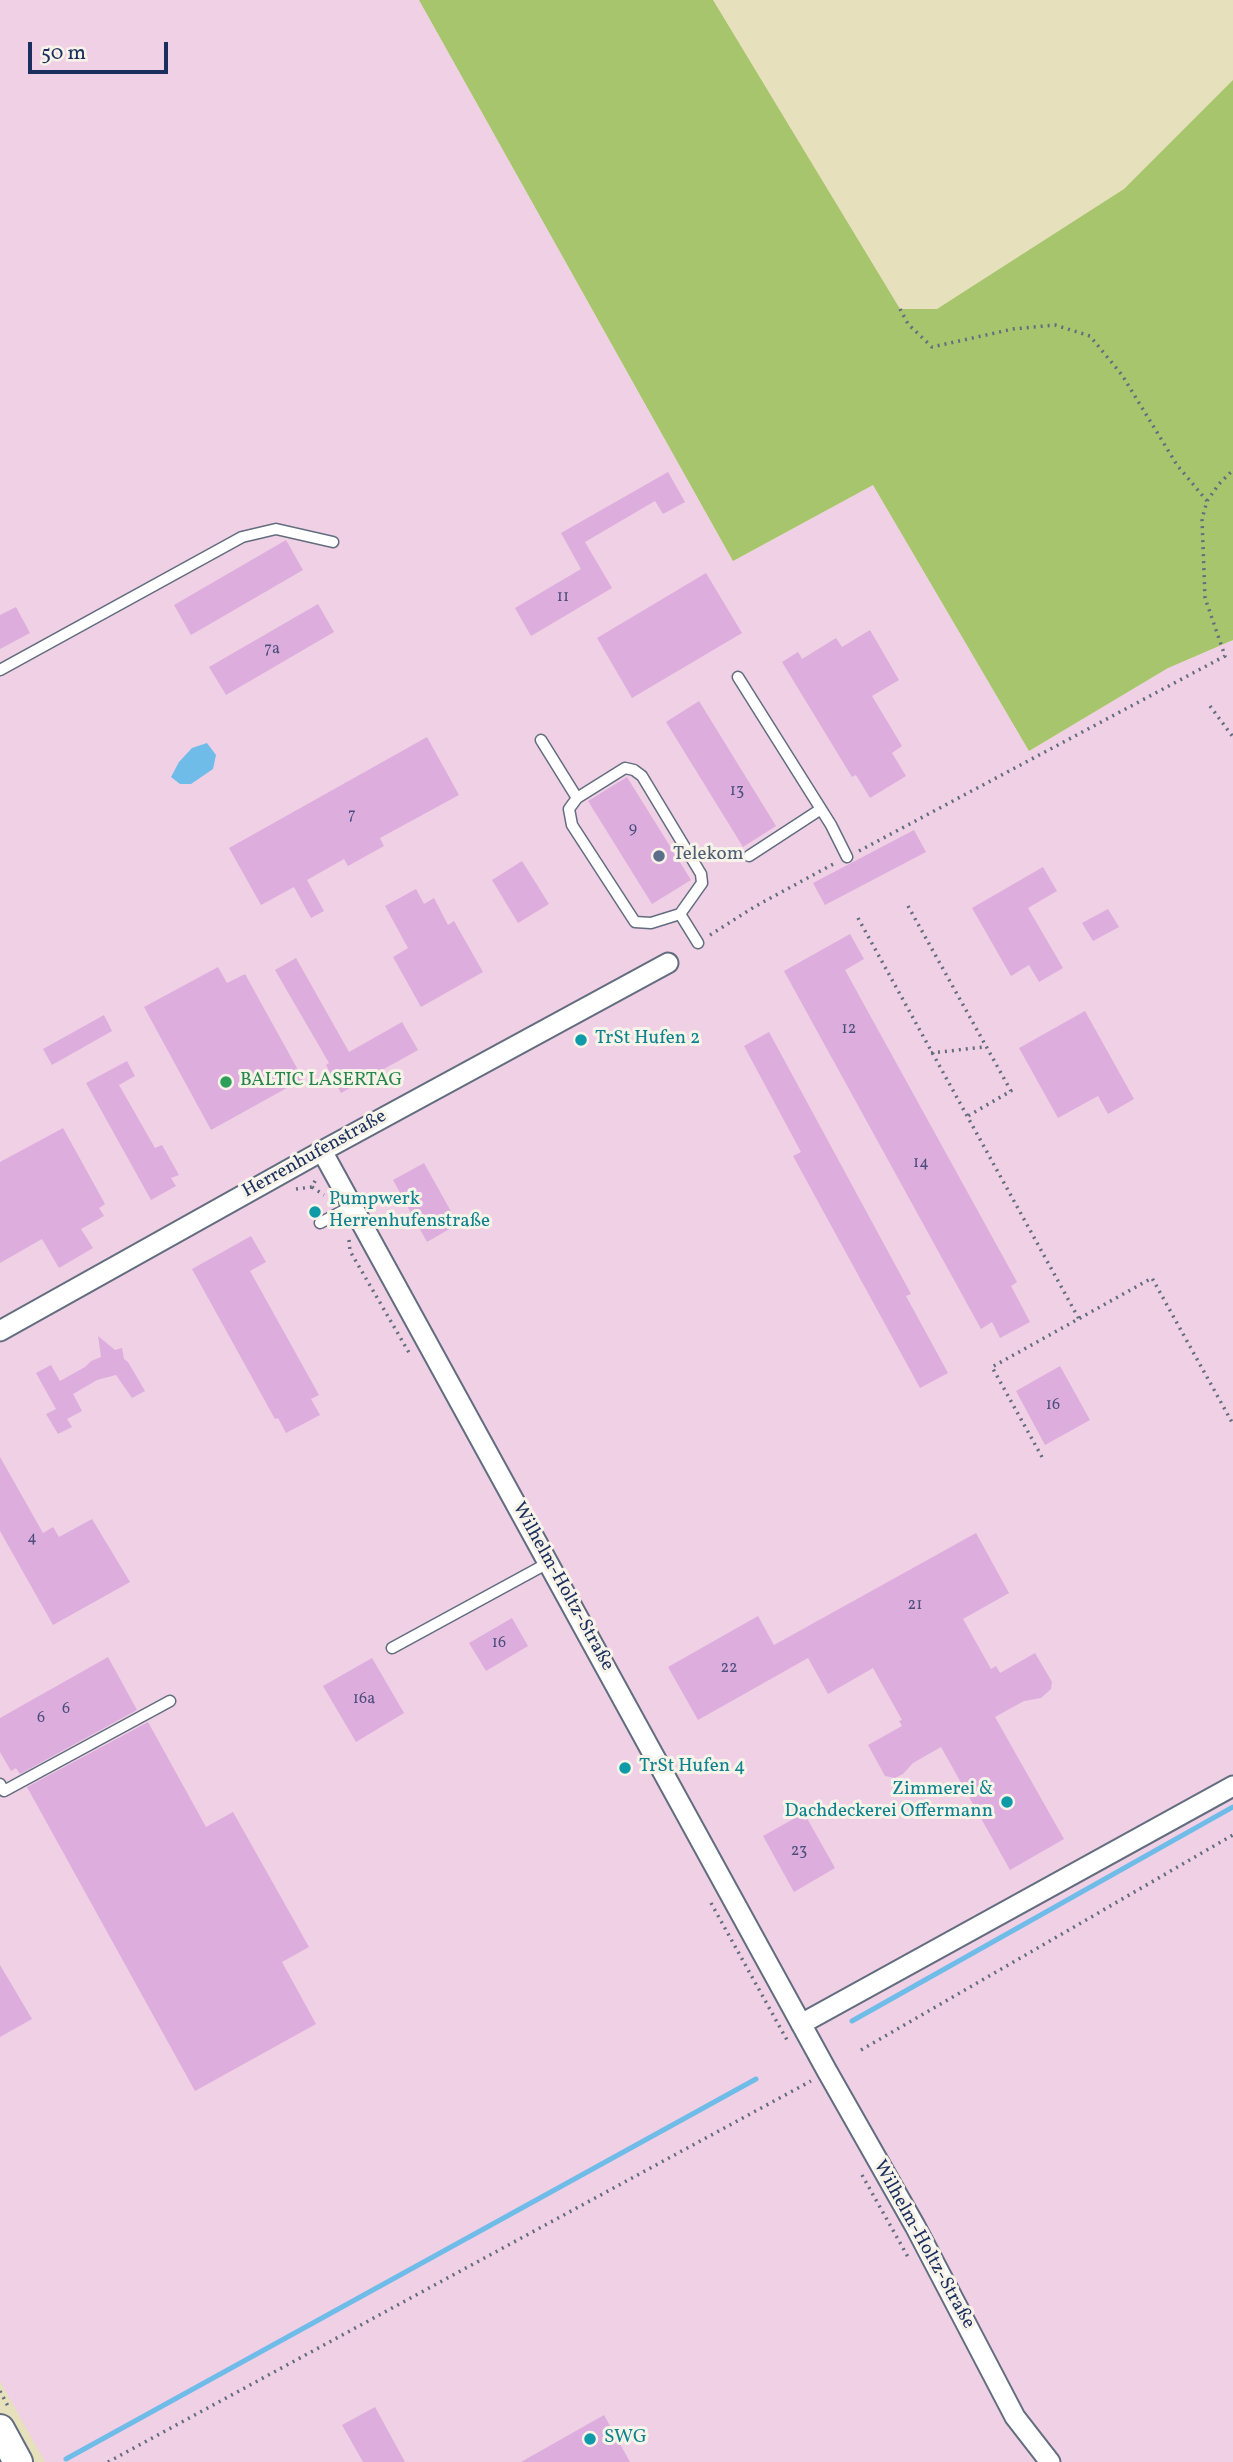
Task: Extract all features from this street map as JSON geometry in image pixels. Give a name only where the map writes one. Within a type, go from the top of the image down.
[{"type":"main road","points":[[0,2429],[18,2462]]},
{"type":"street","name":"Herrenhufenstraße","points":[[0,1331],[668,962]]},
{"type":"street","name":"Wilhelm-Holtz-Straße","points":[[322,1151],[801,2024],[915,2226],[1015,2417],[1050,2462]]},
{"type":"street","points":[[801,2024],[1233,1786]]},
{"type":"lane","points":[[0,670],[242,537],[276,528],[333,542]]},
{"type":"lane","points":[[738,677],[821,809],[847,857]]},
{"type":"lane","points":[[541,740],[577,798]]},
{"type":"lane","points":[[625,768],[634,769],[642,776],[701,874],[702,883],[680,914],[651,923],[635,922],[572,825],[569,808],[577,798],[625,768]]},
{"type":"lane","points":[[749,856],[821,809]]},
{"type":"lane","points":[[680,914],[698,943]]},
{"type":"lane","points":[[320,1223],[352,1206]]},
{"type":"lane","points":[[392,1648],[548,1563]]},
{"type":"lane","points":[[0,1784],[4,1791],[170,1701]]},
{"type":"path","points":[[900,309],[908,324],[932,347],[1013,329],[1055,325],[1090,337],[1122,375],[1177,464],[1207,501]]},
{"type":"path","points":[[698,943],[754,907],[1225,656],[1205,598],[1202,519],[1207,501],[1233,470]]},
{"type":"path","points":[[1210,706],[1233,737]]},
{"type":"path","points":[[908,906],[1011,1091],[966,1117]]},
{"type":"path","points":[[858,918],[1079,1319]]},
{"type":"path","points":[[931,1053],[984,1046]]},
{"type":"path","points":[[1042,1457],[992,1367],[1152,1278],[1233,1424]]},
{"type":"path","points":[[861,2050],[1233,1835]]},
{"type":"path","points":[[108,2462],[811,2081]]},
{"type":"shaded area","points":[[0,0],[419,0],[733,561],[873,485],[1029,751],[1168,668],[1233,640],[1233,2462],[45,2462],[0,2381]]},
{"type":"green space","points":[[419,0],[713,0],[900,309],[937,309],[1124,189],[1233,80],[1233,640],[1168,668],[1029,751],[873,485],[733,561]]},
{"type":"water","points":[[207,743],[216,755],[213,769],[191,784],[180,784],[171,777],[179,762],[192,748]]},
{"type":"building","points":[[668,472],[685,502],[663,514],[655,501],[585,542],[612,588],[531,636],[515,608],[581,569],[561,533]]},
{"type":"building","points":[[286,540],[303,570],[191,635],[174,605]]},
{"type":"building","points":[[706,573],[742,633],[632,698],[597,638]]},
{"type":"building","points":[[318,604],[334,632],[226,695],[209,667]]},
{"type":"building","points":[[16,607],[30,633],[0,649],[0,615]]},
{"type":"building","points":[[870,630],[899,680],[872,696],[902,746],[892,753],[906,776],[870,798],[856,775],[852,777],[782,662],[798,652],[802,659],[836,638],[842,647]]},
{"type":"building","points":[[699,701],[776,826],[743,847],[666,722]]},
{"type":"building","points":[[427,737],[459,795],[380,838],[384,846],[348,866],[344,859],[307,880],[324,911],[311,918],[294,887],[261,905],[229,848]]},
{"type":"building","points":[[627,777],[691,880],[652,904],[588,801]]},
{"type":"building","points":[[914,830],[926,852],[825,905],[813,883]]},
{"type":"building","points":[[522,861],[549,904],[518,923],[492,880]]},
{"type":"building","points":[[1043,867],[1057,891],[1028,908],[1063,968],[1039,982],[1029,965],[1011,976],[972,908]]},
{"type":"building","points":[[416,889],[424,904],[434,898],[448,925],[454,921],[483,972],[421,1007],[393,957],[408,948],[385,906]]},
{"type":"building","points":[[1108,909],[1119,927],[1093,941],[1082,923]]},
{"type":"building","points":[[850,934],[864,959],[845,970],[1017,1282],[1011,1286],[1030,1322],[1000,1338],[992,1322],[981,1329],[784,971]]},
{"type":"building","points":[[296,958],[349,1052],[402,1022],[418,1050],[341,1093],[326,1065],[329,1063],[275,970]]},
{"type":"building","points":[[218,967],[227,983],[245,974],[303,1079],[211,1130],[144,1007]]},
{"type":"building","points":[[1085,1011],[1134,1099],[1108,1114],[1098,1096],[1058,1118],[1019,1048]]},
{"type":"building","points":[[104,1015],[112,1031],[52,1065],[43,1049]]},
{"type":"building","points":[[769,1032],[911,1294],[906,1296],[948,1373],[920,1388],[793,1156],[801,1152],[744,1046]]},
{"type":"building","points":[[127,1061],[135,1076],[119,1085],[155,1148],[162,1145],[179,1175],[171,1178],[176,1186],[151,1200],[86,1083]]},
{"type":"building","points":[[63,1128],[105,1204],[99,1208],[104,1216],[81,1229],[93,1248],[59,1268],[42,1239],[0,1263],[0,1162]]},
{"type":"building","points":[[424,1163],[458,1224],[427,1242],[393,1180]]},
{"type":"building","points":[[251,1236],[266,1262],[250,1271],[319,1395],[311,1399],[320,1415],[286,1433],[278,1418],[275,1419],[192,1269]]},
{"type":"building","points":[[98,1336],[115,1350],[122,1348],[124,1359],[145,1391],[132,1398],[116,1375],[97,1380],[73,1394],[82,1411],[67,1419],[72,1427],[58,1434],[46,1414],[56,1409],[36,1373],[51,1365],[60,1381],[85,1367],[101,1357]]},
{"type":"building","points":[[1060,1366],[1090,1420],[1045,1445],[1016,1391]]},
{"type":"building","points":[[0,1457],[43,1533],[53,1527],[59,1537],[92,1519],[130,1582],[53,1625],[0,1531]]},
{"type":"building","points":[[976,1533],[1009,1593],[963,1619],[991,1669],[996,1666],[1000,1673],[1035,1653],[1052,1682],[1051,1689],[1041,1698],[1024,1701],[995,1717],[1064,1839],[1010,1870],[941,1747],[913,1763],[903,1774],[895,1778],[885,1776],[868,1745],[902,1726],[899,1721],[902,1720],[873,1668],[828,1694],[808,1658],[698,1720],[668,1667],[758,1616],[774,1645]]},
{"type":"building","points":[[512,1618],[528,1646],[486,1671],[469,1643]]},
{"type":"building","points":[[108,1657],[137,1710],[20,1774],[16,1768],[11,1771],[0,1752],[0,1718]]},
{"type":"building","points":[[372,1658],[404,1713],[356,1742],[323,1686]]},
{"type":"building","points":[[148,1722],[206,1827],[233,1812],[309,1947],[282,1962],[316,2024],[195,2091],[27,1787]]},
{"type":"building","points":[[804,1813],[835,1868],[794,1892],[763,1836]]},
{"type":"building","points":[[0,1965],[32,2019],[0,2037]]},
{"type":"building","points":[[375,2407],[405,2462],[363,2462],[342,2425]]},
{"type":"building","name":"SWG","points":[[604,2415],[630,2462],[521,2462]]},
{"type":"waterway","points":[[852,2021],[1233,1807]]},
{"type":"waterway","points":[[66,2459],[756,2079]]},
{"type":"place","name":"Telekom","points":[[659,856]]},
{"type":"place","name":"TrSt Hufen 2","points":[[581,1040]]},
{"type":"place","name":"BALTIC LASERTAG","points":[[226,1082]]},
{"type":"place","name":"Pumpwerk Herrenhufenstraße","points":[[315,1212]]},
{"type":"place","name":"TrSt Hufen 4","points":[[625,1768]]},
{"type":"place","name":"Zimmerei & Dachdeckerei Offermann","points":[[1007,1802]]},
{"type":"place","name":"SWG","points":[[590,2439]]}]
